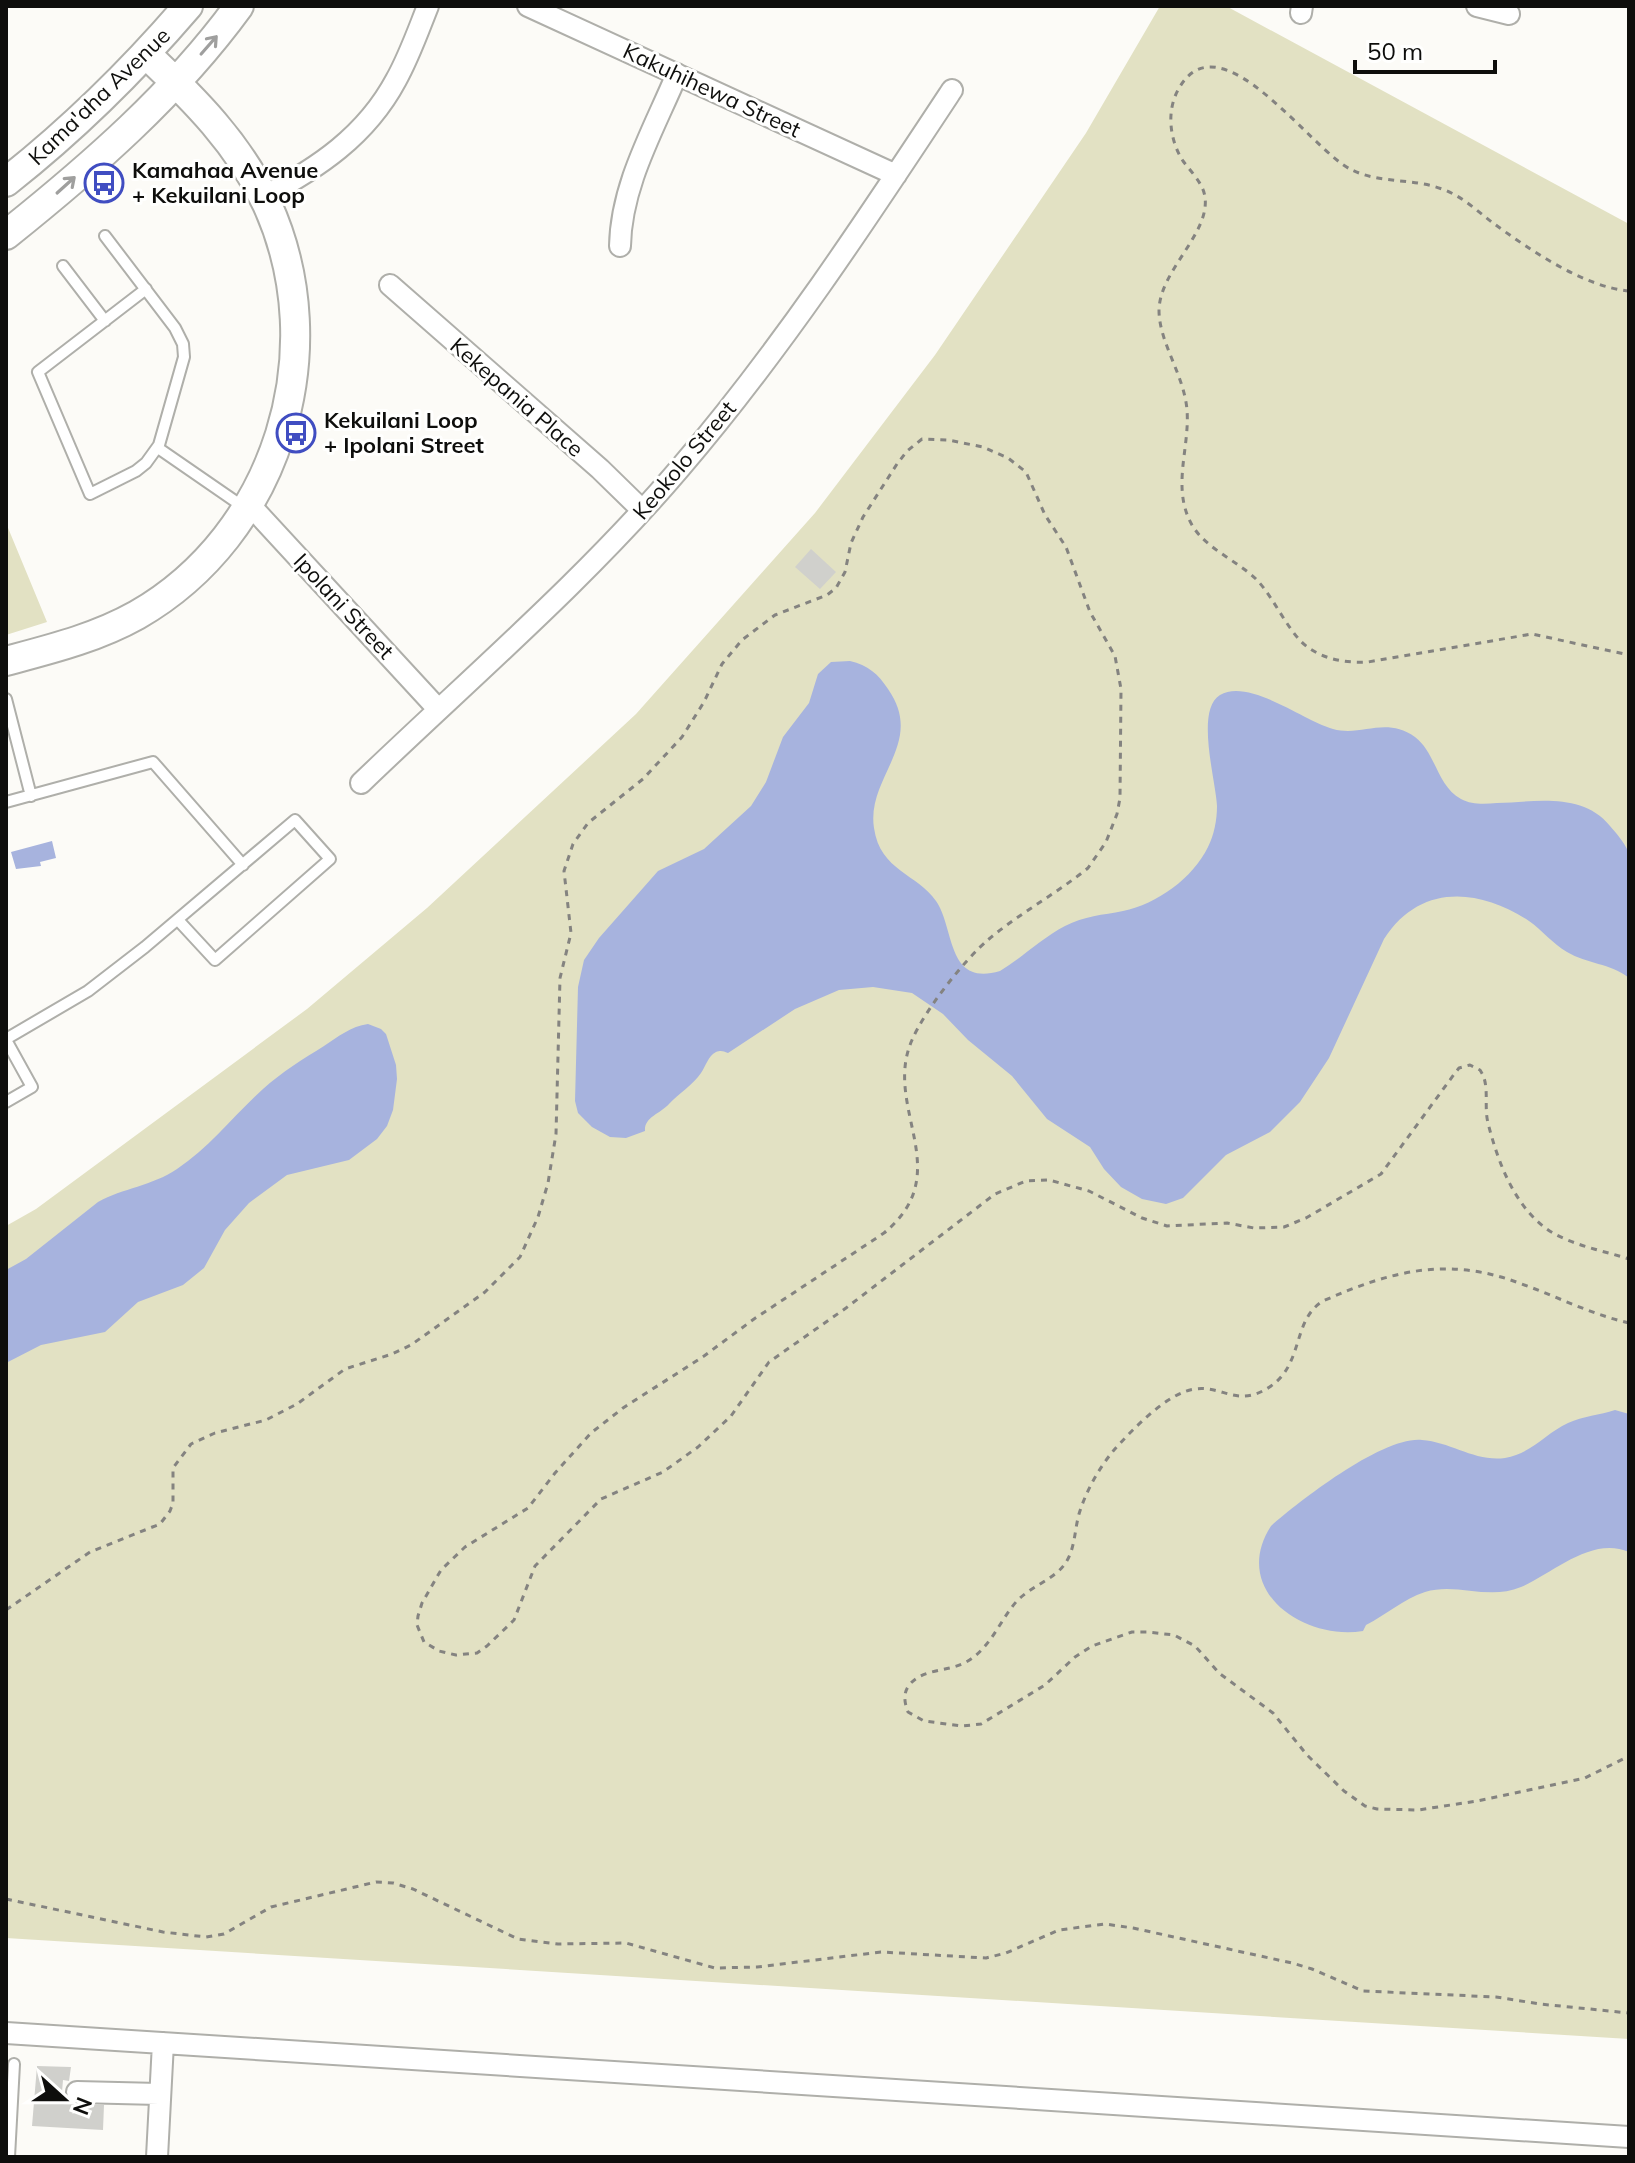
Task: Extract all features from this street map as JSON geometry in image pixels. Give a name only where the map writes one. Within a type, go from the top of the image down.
[{"type":"street","name":"Kama'aha Avenue","points":[[6,182],[37,158],[146,54],[188,6]]},
{"type":"street","name":"Kama'aha Avenue","points":[[6,235],[64,189],[176,82],[239,6]]},
{"type":"street","points":[[263,197],[317,167],[371,118],[396,81],[428,6]]},
{"type":"street","name":"Kakuhihewa Street","points":[[528,6],[896,175]]},
{"type":"street","points":[[1477,6],[1509,14]]},
{"type":"street","points":[[6,661],[88,638],[138,614],[204,563],[248,506],[277,446],[285,420],[295,365],[295,309],[277,228],[263,197],[224,132],[146,54]]},
{"type":"street","points":[[620,246],[621,218],[628,188],[677,74]]},
{"type":"street","name":"Keokolo Street","points":[[361,783],[587,567],[642,510],[747,385],[872,212],[952,90]]},
{"type":"street","name":"Kekepania Place","points":[[390,285],[600,469],[642,510]]},
{"type":"street","name":"Ipolani Street","points":[[248,506],[438,709]]},
{"type":"street","points":[[6,2033],[1629,2137]]},
{"type":"street","points":[[157,2157],[163,2043]]},
{"type":"street","points":[[77,2092],[159,2094]]},
{"type":"lane","points":[[105,236],[146,289],[180,335],[184,351],[158,448],[136,471],[90,494],[38,372],[146,289]]},
{"type":"lane","points":[[63,266],[105,321]]},
{"type":"lane","points":[[158,448],[248,506]]},
{"type":"lane","points":[[6,699],[31,796]]},
{"type":"lane","points":[[6,802],[153,762],[243,865]]},
{"type":"lane","points":[[6,1102],[32,1087],[6,1040],[88,991],[178,920],[295,820],[330,859],[215,960],[178,920]]},
{"type":"lane","points":[[9,2157],[14,2064]]},
{"type":"path","points":[[1629,291],[1603,287],[1582,279],[1444,189],[1371,177],[1351,170],[1310,138],[1265,93],[1235,74],[1213,67],[1197,69],[1177,91],[1171,107],[1174,145],[1206,199],[1196,231],[1162,293],[1159,310],[1162,330],[1186,395],[1188,414],[1182,491],[1192,525],[1209,543],[1259,582],[1305,646],[1327,657],[1350,663],[1368,662],[1532,634],[1629,655]]},
{"type":"path","points":[[6,1610],[90,1552],[160,1524],[173,1503],[173,1468],[191,1444],[215,1433],[266,1420],[297,1404],[345,1369],[411,1345],[485,1292],[520,1257],[541,1206],[556,1134],[560,978],[571,933],[564,871],[573,844],[588,823],[643,779],[682,737],[699,711],[722,664],[736,646],[775,615],[827,595],[836,588],[845,572],[854,536],[886,480],[907,451],[922,439],[970,444],[997,452],[1026,472],[1045,515],[1066,547],[1090,612],[1115,656],[1121,689],[1120,798],[1106,842],[1088,868],[989,939],[969,959],[928,1012],[912,1041],[905,1065],[905,1081],[918,1177],[911,1201],[901,1219],[591,1433],[528,1508],[465,1547],[441,1570],[418,1616],[417,1625],[424,1642],[439,1651],[456,1655],[477,1653],[487,1646],[514,1620],[535,1566],[601,1499],[663,1472],[698,1447],[731,1416],[769,1362],[1011,1185],[1038,1180],[1060,1182],[1089,1191],[1142,1218],[1167,1226],[1227,1223],[1254,1228],[1284,1227],[1306,1218],[1381,1174],[1459,1068],[1470,1065],[1483,1075],[1486,1113],[1495,1146],[1518,1200],[1529,1214],[1540,1225],[1566,1240],[1629,1259]]},
{"type":"path","points":[[1629,1323],[1590,1312],[1519,1282],[1470,1270],[1447,1268],[1399,1272],[1323,1301],[1307,1315],[1292,1363],[1273,1385],[1246,1396],[1194,1389],[1173,1398],[1146,1418],[1114,1451],[1091,1485],[1079,1513],[1073,1549],[1063,1567],[1019,1599],[974,1658],[961,1665],[922,1675],[911,1682],[904,1699],[908,1712],[924,1721],[962,1726],[981,1724],[1045,1685],[1092,1646],[1132,1632],[1162,1633],[1183,1637],[1195,1646],[1219,1673],[1273,1713],[1307,1755],[1344,1791],[1365,1806],[1418,1810],[1477,1801],[1585,1778],[1629,1756]]},
{"type":"path","points":[[6,1899],[163,1932],[206,1937],[224,1934],[271,1907],[321,1897],[360,1884],[393,1883],[461,1910],[518,1939],[558,1944],[626,1943],[697,1964],[736,1969],[881,1952],[986,1958],[1006,1953],[1059,1930],[1105,1924],[1292,1963],[1363,1991],[1496,1997],[1629,2013]]},
{"type":"green space","points":[[1160,6],[1226,6],[1629,224],[1629,2039],[6,1938],[6,1226],[36,1209],[307,1009],[427,908],[636,714],[815,513],[935,355],[1086,133]]},
{"type":"green space","points":[[6,523],[47,622],[6,635]]},
{"type":"water","points":[[850,661],[867,668],[888,689],[898,708],[901,726],[874,810],[878,842],[892,863],[920,884],[936,901],[955,952],[970,971],[983,974],[1000,971],[1065,926],[1086,918],[1136,908],[1173,888],[1193,869],[1210,842],[1216,817],[1209,715],[1220,695],[1232,691],[1261,696],[1333,729],[1354,731],[1384,727],[1404,731],[1422,744],[1447,786],[1465,801],[1483,804],[1558,801],[1586,808],[1599,815],[1620,838],[1629,854],[1629,978],[1614,969],[1567,952],[1529,921],[1490,902],[1470,897],[1450,897],[1414,908],[1398,921],[1384,939],[1329,1058],[1300,1102],[1270,1132],[1226,1155],[1183,1198],[1166,1204],[1142,1199],[1121,1187],[1104,1169],[1090,1147],[1047,1119],[1012,1076],[968,1040],[943,1014],[912,993],[873,987],[839,990],[795,1009],[728,1053],[716,1052],[694,1081],[650,1119],[645,1131],[626,1138],[610,1137],[592,1127],[578,1113],[575,1101],[578,987],[584,960],[599,938],[658,871],[704,849],[751,806],[766,782],[783,737],[809,703],[818,674],[831,662]]},
{"type":"water","points":[[52,841],[56,858],[40,862],[41,866],[16,869],[11,852]]},
{"type":"water","points":[[368,1024],[386,1034],[396,1065],[393,1110],[387,1126],[377,1139],[349,1160],[287,1175],[249,1203],[225,1230],[204,1268],[183,1285],[138,1302],[105,1332],[41,1345],[6,1363],[6,1270],[26,1259],[98,1202],[177,1169],[278,1077],[345,1032]]},
{"type":"water","points":[[1615,1410],[1629,1414],[1629,1552],[1615,1548],[1587,1552],[1509,1591],[1437,1589],[1425,1592],[1366,1625],[1363,1631],[1340,1632],[1318,1628],[1297,1619],[1279,1606],[1266,1590],[1260,1571],[1261,1549],[1271,1526],[1322,1486],[1386,1448],[1406,1441],[1422,1440],[1473,1455],[1505,1458],[1531,1448],[1568,1423]]},
{"type":"building","points":[[811,549],[836,572],[820,589],[795,567]]},
{"type":"building","points":[[37,2066],[71,2067],[69,2081],[63,2080],[61,2104],[104,2105],[103,2130],[32,2126]]},
{"type":"place","name":"Kamahaa Avenue + Kekuilani Loop","points":[[104,183]]},
{"type":"place","name":"Kekuilani Loop + Ipolani Street","points":[[296,433]]}]
